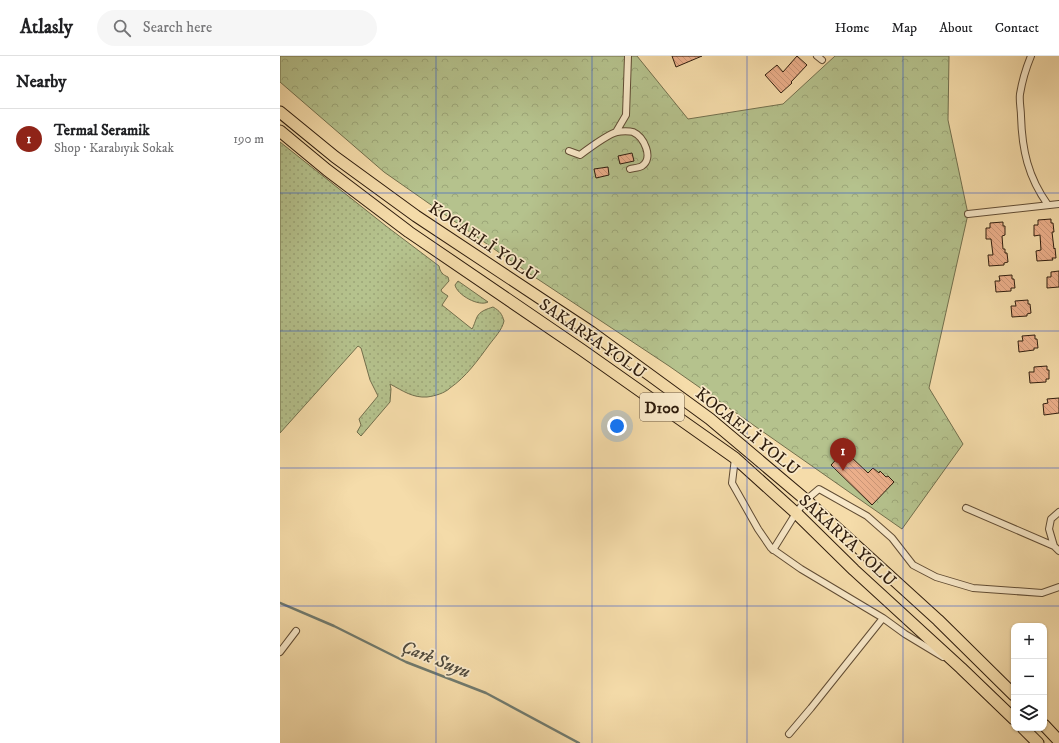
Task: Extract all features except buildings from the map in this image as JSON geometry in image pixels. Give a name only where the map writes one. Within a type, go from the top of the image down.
[{"type":"highway","name":"KOCAELİ YOLU","points":[[280,112],[336,157],[416,216],[591,332],[704,414],[806,500],[938,620],[1011,692]]},
{"type":"highway","name":"SAKARYA YOLU","points":[[280,131],[327,170],[409,232],[582,350],[735,458],[796,513],[854,570],[962,668],[1011,716]]},
{"type":"highway","points":[[1047,728],[1059,741]]},
{"type":"highway","points":[[1026,731],[1038,743]]},
{"type":"street","points":[[568,150],[580,155],[616,132],[626,115],[628,56]]},
{"type":"street","points":[[1031,56],[1020,95],[1022,132],[1027,163],[1034,182],[1048,205]]},
{"type":"street","points":[[616,132],[633,132],[643,140],[648,151],[647,160],[642,166],[630,169]]},
{"type":"street","points":[[968,214],[1059,204]]},
{"type":"street","points":[[735,458],[732,483],[758,529],[773,550],[801,569],[883,618],[905,634],[962,668]]},
{"type":"street","points":[[773,550],[796,513],[806,500],[819,489],[866,516],[892,538],[913,565],[936,577],[973,588],[1042,593],[1059,587]]},
{"type":"street","points":[[966,508],[1054,546],[1059,551]]},
{"type":"street","points":[[1054,546],[1049,528],[1051,519],[1059,512]]},
{"type":"street","points":[[789,734],[883,618]]},
{"type":"street","points":[[280,652],[296,631]]},
{"type":"green space","points":[[280,56],[637,56],[688,119],[783,104],[835,56],[949,56],[948,120],[968,214],[929,388],[963,444],[902,529],[669,366],[527,272],[384,172],[280,82]]},
{"type":"green space","points":[[280,142],[439,266],[441,272],[448,277],[449,281],[441,290],[448,296],[442,305],[472,329],[480,313],[493,307],[500,313],[504,321],[498,333],[471,368],[456,384],[440,394],[427,397],[417,396],[408,394],[390,384],[390,402],[361,436],[357,432],[361,425],[359,419],[378,396],[370,380],[361,348],[358,346],[280,433]]},
{"type":"green space","points":[[458,281],[488,302],[479,303],[464,296],[455,285]]},
{"type":"waterway","name":"Çark Suyu","points":[[280,603],[334,626],[406,662],[486,693],[579,743]]},
{"type":"place","name":"Termal Seramik","points":[[843,471]]}]
